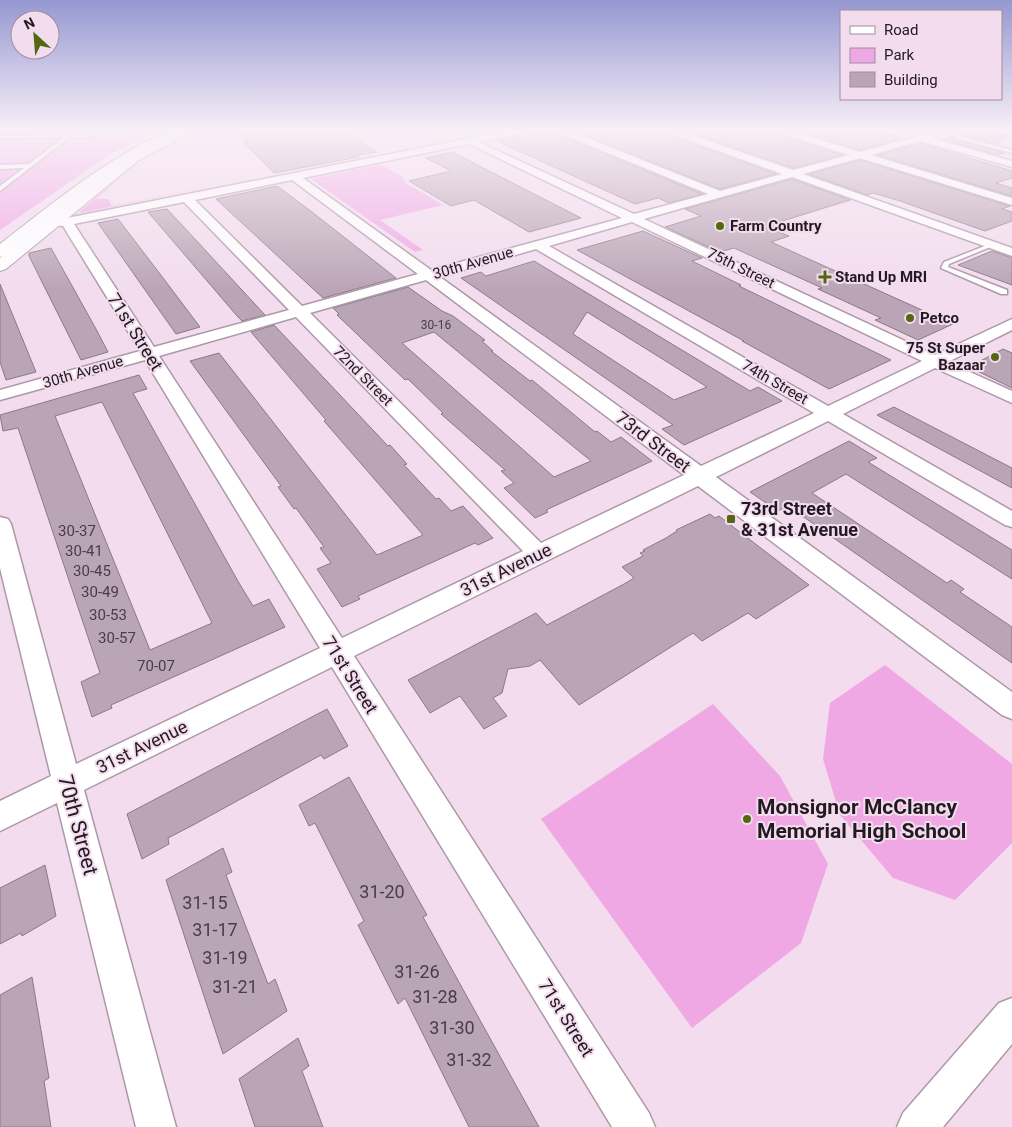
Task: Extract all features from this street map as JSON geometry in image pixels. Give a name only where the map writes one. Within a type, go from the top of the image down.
[{"type":"main road","points":[[0,241],[76,184]]},
{"type":"main road","points":[[0,252],[89,184]]},
{"type":"main road","points":[[0,266],[62,222],[105,184]]},
{"type":"main road","points":[[0,234],[46,206]]},
{"type":"street","points":[[62,222],[257,184]]},
{"type":"street","name":"73rd Street","points":[[304,184],[1012,707]]},
{"type":"street","name":"75th Street","points":[[558,184],[1012,398]]},
{"type":"street","points":[[692,184],[718,194]]},
{"type":"street","name":"30th Avenue","points":[[0,395],[757,184]]},
{"type":"street","points":[[819,184],[1012,252]]},
{"type":"street","points":[[952,184],[1012,202]]},
{"type":"street","name":"72nd Street","points":[[186,198],[539,554]]},
{"type":"street","name":"71st Street","points":[[62,222],[149,353],[635,1127]]},
{"type":"street","name":"74th Street","points":[[538,245],[1012,520]]},
{"type":"street","name":"31st Avenue","points":[[0,816],[1012,324]]},
{"type":"street","name":"70th Street","points":[[0,524],[156,1127]]},
{"type":"street","points":[[917,1127],[1010,1023]]},
{"type":"lane","points":[[992,244],[946,263],[944,268],[1004,292]]},
{"type":"green space","points":[[0,184],[68,184],[0,230]]},
{"type":"green space","points":[[113,184],[96,199],[108,199],[112,206],[224,184],[81,213],[80,211]]},
{"type":"green space","points":[[318,184],[407,184],[443,205],[380,220],[423,250],[415,252]]},
{"type":"green space","points":[[885,665],[1012,764],[1012,843],[955,900],[893,878],[840,815],[823,759],[830,703]]},
{"type":"green space","points":[[713,704],[780,776],[828,864],[801,943],[692,1028],[541,819]]},
{"type":"building","points":[[413,184],[514,184],[581,218],[529,232],[474,200],[451,206]]},
{"type":"building","points":[[590,184],[677,184],[702,194],[669,203],[658,198],[635,204]]},
{"type":"building","points":[[706,184],[740,184],[720,189]]},
{"type":"building","points":[[776,184],[805,184],[850,200],[776,223],[782,225],[771,229],[789,236],[771,242],[953,324],[918,340],[875,320],[881,318],[818,289],[822,288],[734,248],[720,252],[665,227],[701,216],[685,209]]},
{"type":"building","points":[[835,184],[937,184],[1010,206],[1002,209],[1012,212],[1012,221],[985,231],[897,200],[873,193],[867,195]]},
{"type":"building","points":[[971,184],[998,184],[1012,188],[1012,196]]},
{"type":"building","points":[[277,186],[396,278],[323,298],[216,199]]},
{"type":"building","points":[[167,209],[265,315],[242,321],[238,317],[148,212]]},
{"type":"building","points":[[118,219],[200,327],[176,334],[98,223]]},
{"type":"building","points":[[643,231],[702,258],[692,261],[741,285],[739,286],[891,360],[829,389],[577,250]]},
{"type":"building","points":[[51,248],[108,352],[81,360],[29,256],[29,253]]},
{"type":"building","points":[[992,251],[1012,258],[1012,285],[958,265]]},
{"type":"building","points":[[534,261],[750,391],[758,387],[782,401],[684,445],[662,429],[673,425],[461,278],[481,272],[486,276]],"holes":[[[587,312],[707,387],[674,400],[573,334]]]},
{"type":"building","points":[[0,284],[36,372],[6,380],[0,362]]},
{"type":"building","points":[[408,287],[442,311],[453,316],[485,340],[482,341],[493,351],[491,351],[530,381],[532,380],[595,432],[597,431],[611,442],[621,437],[652,461],[546,510],[548,512],[535,518],[504,488],[514,483],[501,471],[505,470],[441,414],[443,413],[408,379],[405,380],[337,315],[339,314],[333,308]],"holes":[[[434,332],[591,461],[554,477],[402,343]]]},
{"type":"building","points":[[274,325],[388,446],[390,445],[407,464],[404,465],[436,499],[439,498],[451,511],[463,506],[493,538],[478,545],[475,543],[358,596],[360,599],[342,607],[317,569],[331,563],[320,548],[324,547],[296,508],[294,509],[278,487],[281,486],[190,361],[219,353],[377,555],[423,535],[324,421],[326,420],[251,332]]},
{"type":"building","points":[[1003,349],[1012,353],[1012,388],[969,367]]},
{"type":"building","points":[[139,375],[147,389],[133,393],[239,583],[253,606],[269,599],[285,627],[111,705],[112,708],[92,717],[81,682],[100,673],[18,428],[3,431],[0,415]],"holes":[[[102,402],[212,623],[150,650],[55,416]]]},
{"type":"building","points":[[894,407],[1012,468],[1012,488],[877,415]]},
{"type":"building","points":[[849,441],[877,458],[868,462],[1012,550],[1012,579],[846,474],[812,493],[947,583],[951,580],[964,589],[960,592],[1012,627],[1012,663],[788,506],[778,511],[750,492]]},
{"type":"building","points":[[710,514],[715,518],[719,516],[809,585],[756,619],[748,613],[702,641],[693,633],[579,705],[540,660],[530,666],[508,669],[502,693],[493,698],[507,716],[484,729],[460,696],[430,713],[408,680],[536,613],[547,625],[624,584],[634,578],[622,567],[643,556],[640,553],[645,551],[643,550],[666,538],[676,530]]},
{"type":"building","points":[[327,709],[348,746],[324,759],[321,755],[168,838],[169,844],[142,859],[127,814]]},
{"type":"building","points":[[349,777],[427,915],[423,917],[539,1127],[469,1127],[405,998],[398,1004],[358,925],[364,921],[315,823],[309,826],[299,805]]},
{"type":"building","points":[[223,848],[232,872],[226,875],[268,984],[275,979],[287,1011],[223,1054],[166,880]]},
{"type":"building","points":[[45,865],[56,916],[22,936],[21,933],[0,944],[0,888]]},
{"type":"building","points":[[32,977],[49,1078],[44,1081],[51,1127],[0,1127],[0,995]]},
{"type":"building","points":[[298,1038],[309,1066],[302,1071],[323,1127],[255,1127],[239,1079]]},
{"type":"place","name":"Farm Country","points":[[720,226]]},
{"type":"place","name":"Stand Up MRI","points":[[825,277]]},
{"type":"place","name":"Petco","points":[[910,318]]},
{"type":"place","name":"75 St Super Bazaar","points":[[995,357]]},
{"type":"place","name":"73rd Street & 31st Avenue","points":[[731,519]]},
{"type":"place","name":"Monsignor McClancy Memorial High School","points":[[747,819]]}]
